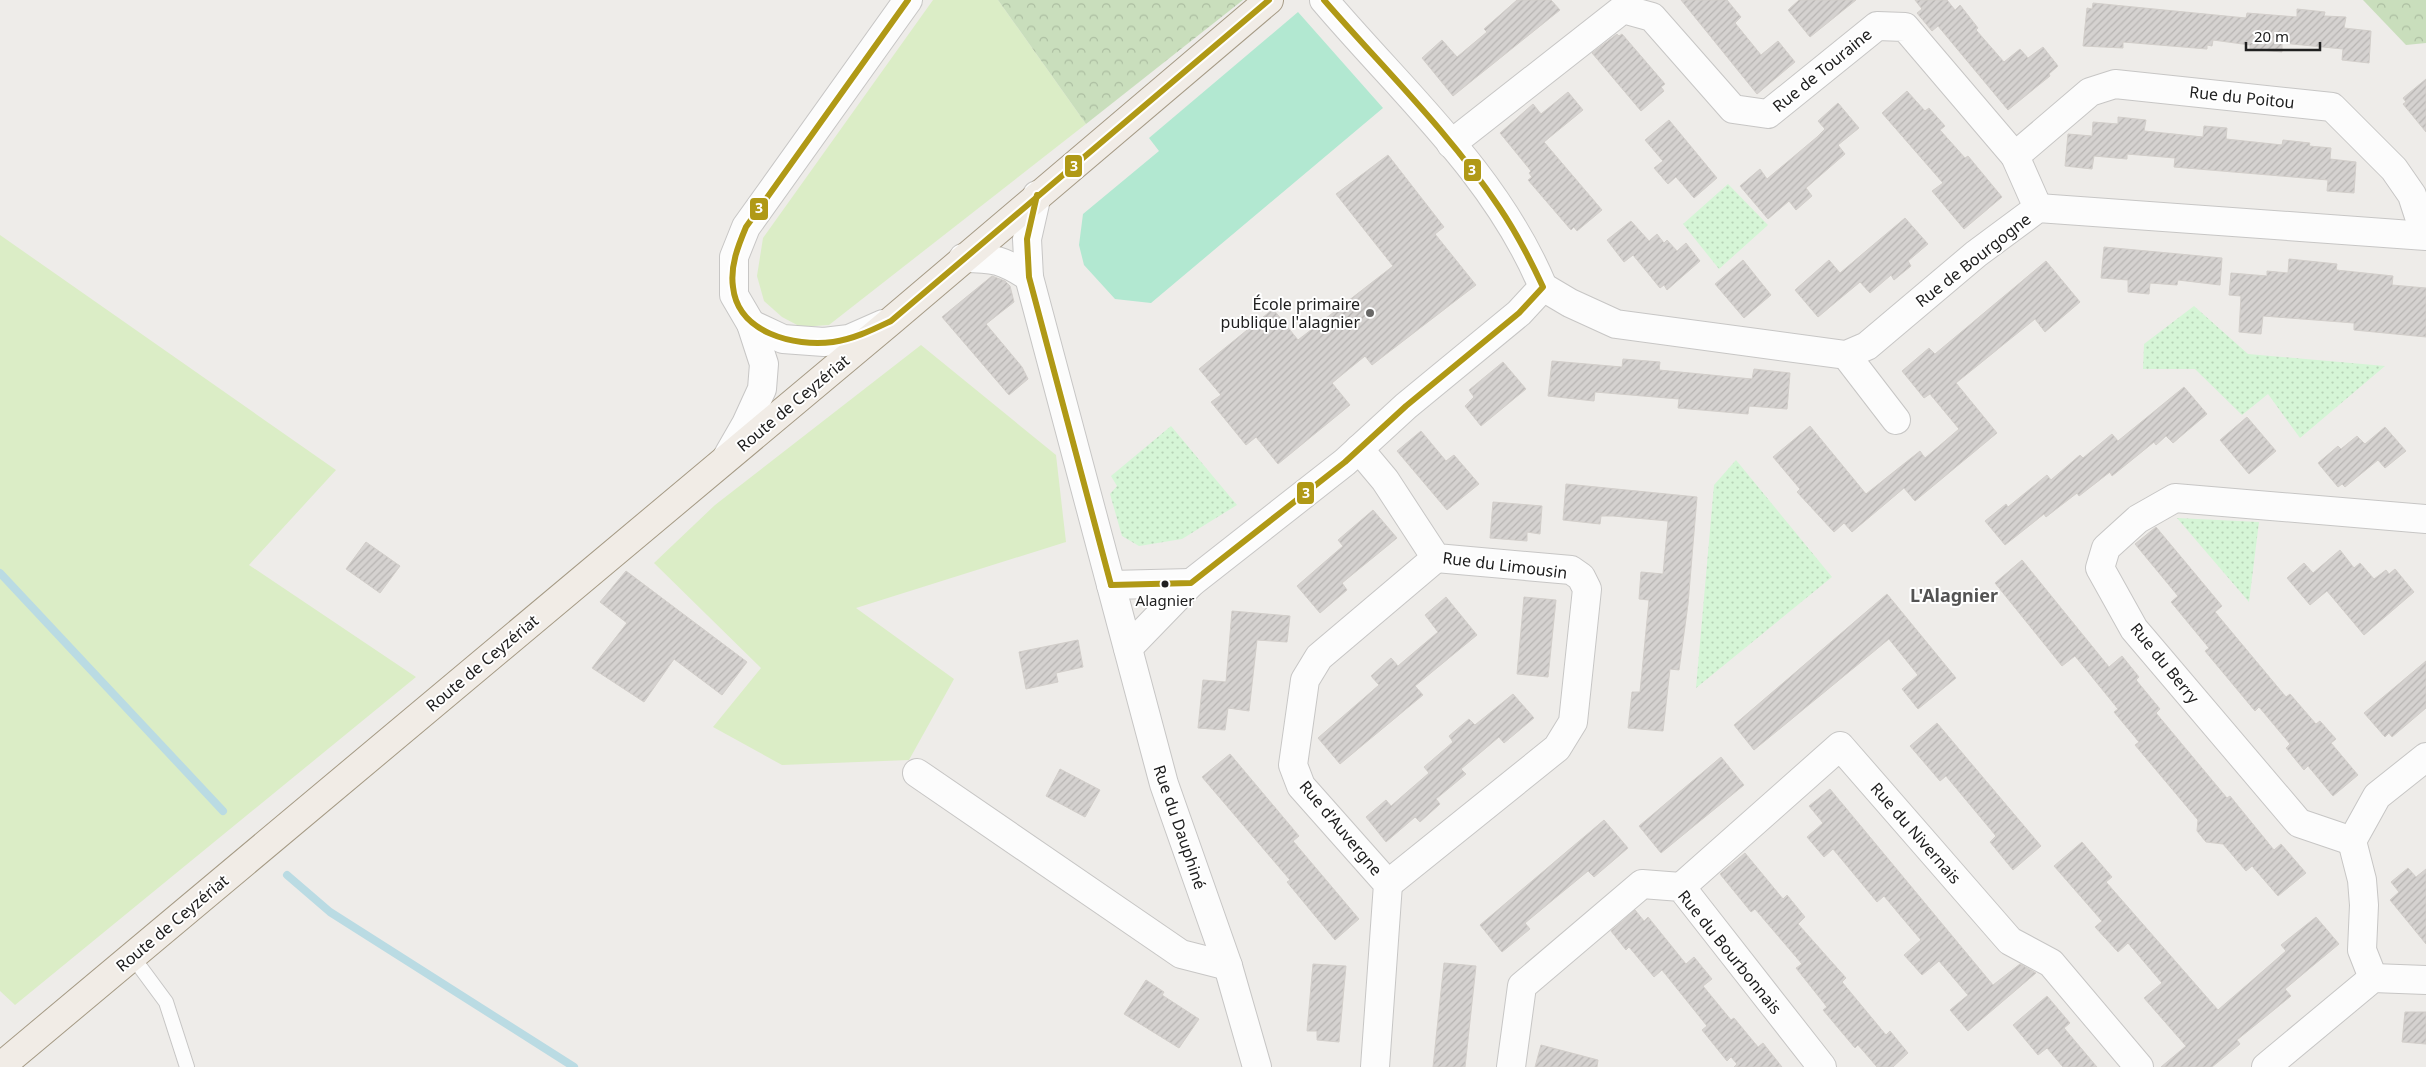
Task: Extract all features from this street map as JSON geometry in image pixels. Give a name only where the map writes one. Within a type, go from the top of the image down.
[{"type":"main road","name":"Route de Ceyzériat","points":[[0,1067],[891,320],[1268,0]]},
{"type":"street","points":[[726,458],[746,424],[762,389],[764,364],[751,324],[734,295],[734,257],[746,227],[908,0]]},
{"type":"street","points":[[1330,7],[1407,91],[1500,206],[1529,253],[1543,288],[1570,303],[1616,324],[1846,355],[1896,420]]},
{"type":"street","name":"Rue de Touraine","points":[[1451,144],[1623,9],[1652,17],[1733,109],[1768,114],[1877,26],[1905,28],[2015,156],[2038,208]]},
{"type":"street","name":"Rue du Poitou","points":[[2015,156],[2090,92],[2115,84],[2332,107],[2394,169],[2412,195],[2425,236]]},
{"type":"street","name":"Rue du Dauphiné","points":[[1037,195],[1027,238],[1029,277],[1164,784],[1228,966],[1256,1067]]},
{"type":"street","name":"Rue de Bourgogne","points":[[1846,355],[1867,346],[1976,254],[2038,208],[2425,236]]},
{"type":"street","points":[[963,258],[988,258],[1008,263],[1029,277]]},
{"type":"street","points":[[1128,648],[1191,583],[1359,449],[1406,406],[1519,313],[1543,288]]},
{"type":"street","points":[[751,324],[783,339],[824,342],[849,339],[891,320]]},
{"type":"street","name":"Rue du Limousin","points":[[1359,449],[1384,480],[1436,558],[1571,570],[1581,577],[1587,589],[1573,722],[1557,748],[1388,884]]},
{"type":"street","name":"Rue du Berry","points":[[2352,841],[2299,823],[2134,630],[2100,568],[2106,548],[2138,519],[2175,498],[2426,519]]},
{"type":"street","name":"Rue d'Auvergne","points":[[1375,1067],[1388,884],[1300,786],[1293,765],[1305,680],[1319,657],[1436,558]]},
{"type":"street","points":[[1111,585],[1191,583]]},
{"type":"street","name":"Rue du Nivernais","points":[[1681,887],[1840,746],[2010,941],[2051,963],[2139,1067]]},
{"type":"street","points":[[2373,978],[2362,950],[2364,905],[2362,880],[2352,841],[2377,796],[2426,757]]},
{"type":"street","points":[[917,773],[1181,954],[1228,966]]},
{"type":"street","name":"Rue du Bourbonnais","points":[[1511,1067],[1522,986],[1642,884],[1681,887],[1822,1067]]},
{"type":"street","points":[[2266,1067],[2373,978],[2426,980]]},
{"type":"lane","points":[[132,956],[166,1002],[187,1067]]},
{"type":"green space","points":[[933,0],[998,0],[1086,124],[829,325],[801,327],[782,317],[764,301],[757,276],[763,238]]},
{"type":"green space","points":[[998,0],[1243,0],[1086,124]]},
{"type":"green space","points":[[2363,0],[2426,0],[2426,43],[2406,45]]},
{"type":"green space","points":[[1298,12],[1383,108],[1151,303],[1115,299],[1084,265],[1079,245],[1083,214],[1159,151],[1149,138]]},
{"type":"green space","points":[[1728,184],[1768,225],[1719,269],[1683,224]]},
{"type":"green space","points":[[0,235],[336,470],[249,565],[416,677],[15,1005],[0,991]]},
{"type":"green space","points":[[2194,306],[2248,354],[2385,366],[2300,438],[2268,394],[2242,415],[2195,369],[2143,369],[2144,344]]},
{"type":"green space","points":[[921,345],[1056,455],[1066,542],[856,608],[954,679],[909,760],[782,765],[713,727],[761,668],[654,563],[715,505]]},
{"type":"green space","points":[[1171,426],[1237,505],[1182,539],[1139,546],[1122,536],[1110,494],[1117,486],[1111,476]]},
{"type":"green space","points":[[1736,460],[1832,577],[1696,688],[1714,485]]},
{"type":"green space","points":[[2177,518],[2259,522],[2249,602]]},
{"type":"building","points":[[1517,0],[1551,0],[1560,10],[1453,96],[1422,58],[1442,40],[1457,57],[1487,32],[1484,29]]},
{"type":"building","points":[[1681,0],[1727,0],[1741,17],[1735,23],[1761,55],[1778,41],[1795,62],[1757,94]]},
{"type":"building","points":[[1799,0],[1856,0],[1810,37],[1788,10]]},
{"type":"building","points":[[1915,0],[1947,0],[1955,10],[1960,5],[1978,28],[1976,30],[2004,62],[2020,49],[2028,58],[2043,47],[2058,66],[2049,74],[2050,76],[2008,110],[1938,26],[1932,31],[1917,13],[1922,9]]},
{"type":"building","points":[[2093,3],[2246,18],[2247,13],[2297,17],[2297,9],[2325,12],[2324,16],[2346,17],[2344,28],[2371,31],[2369,63],[2342,60],[2343,49],[2282,43],[2282,52],[2250,49],[2250,45],[2213,40],[2212,46],[2207,45],[2207,49],[2123,42],[2123,48],[2083,46],[2087,8],[2092,9]]},
{"type":"building","points":[[1617,34],[1619,36],[1622,34],[1665,84],[1661,87],[1664,91],[1641,111],[1592,53]]},
{"type":"building","points":[[2426,79],[2426,132],[2403,104],[2406,102],[2403,98]]},
{"type":"building","points":[[1907,91],[1925,111],[1929,108],[1945,126],[1940,130],[1965,158],[1968,156],[2002,197],[1964,229],[1932,191],[1943,183],[1882,113]]},
{"type":"building","points":[[1568,92],[1583,110],[1544,142],[1602,210],[1577,231],[1574,227],[1571,230],[1528,180],[1532,177],[1529,173],[1531,171],[1500,133],[1533,104],[1541,114]]},
{"type":"building","points":[[1838,103],[1859,128],[1838,145],[1845,154],[1806,188],[1812,196],[1796,210],[1789,201],[1768,219],[1740,186],[1760,169],[1767,179],[1817,137],[1825,129],[1818,121]]},
{"type":"building","points":[[2118,117],[2146,120],[2144,131],[2203,137],[2204,126],[2227,128],[2226,139],[2282,145],[2283,140],[2310,143],[2309,146],[2331,148],[2330,159],[2356,162],[2354,193],[2327,191],[2328,180],[2174,167],[2175,158],[2127,154],[2127,159],[2094,156],[2092,169],[2065,166],[2068,134],[2092,136],[2093,122],[2118,124]]},
{"type":"building","points":[[1669,120],[1717,178],[1694,198],[1676,177],[1668,184],[1654,168],[1663,161],[1645,140]]},
{"type":"building","points":[[1388,155],[1444,227],[1435,234],[1476,285],[1372,365],[1365,356],[1332,383],[1350,405],[1278,464],[1256,437],[1246,445],[1211,402],[1221,395],[1199,369],[1273,309],[1298,340],[1393,266],[1336,194]]},
{"type":"building","points":[[1905,218],[1928,244],[1908,261],[1911,266],[1894,280],[1891,275],[1870,293],[1860,282],[1818,317],[1795,290],[1829,260],[1840,273]]},
{"type":"building","points":[[1631,221],[1649,241],[1657,234],[1664,243],[1667,240],[1677,251],[1686,243],[1700,261],[1667,290],[1664,285],[1660,288],[1633,255],[1624,262],[1607,240]]},
{"type":"building","points":[[2104,247],[2222,258],[2220,285],[2178,280],[2177,285],[2150,283],[2149,294],[2128,292],[2128,280],[2101,278]]},
{"type":"building","points":[[2289,259],[2337,264],[2336,270],[2393,276],[2392,285],[2426,288],[2426,337],[2354,330],[2354,323],[2263,316],[2261,334],[2239,332],[2241,296],[2229,295],[2231,273],[2267,276],[2267,271],[2288,273]]},
{"type":"building","points":[[1743,260],[1771,295],[1744,318],[1715,284]]},
{"type":"building","points":[[2046,261],[2080,302],[2045,332],[2035,319],[1956,383],[1997,433],[1915,501],[1904,488],[1852,532],[1844,523],[1834,532],[1797,492],[1800,489],[1773,457],[1810,426],[1866,494],[1920,451],[1925,458],[1959,429],[1930,394],[1924,398],[1902,371],[1929,348],[1935,354]]},
{"type":"building","points":[[992,276],[1005,281],[1010,286],[1014,302],[986,324],[1022,367],[1028,379],[1009,395],[942,317]]},
{"type":"building","points":[[1623,359],[1660,362],[1659,370],[1752,379],[1754,369],[1790,373],[1787,409],[1749,406],[1748,414],[1678,408],[1679,399],[1595,392],[1594,401],[1548,396],[1552,361],[1622,367]]},
{"type":"building","points":[[1503,362],[1526,389],[1481,426],[1465,406],[1474,397],[1469,390]]},
{"type":"building","points":[[2184,387],[2207,414],[2173,443],[2166,436],[2156,445],[2154,442],[2112,476],[2110,472],[2079,496],[2077,493],[2046,517],[2044,514],[2005,545],[1985,521],[2006,504],[2008,507],[2047,475],[2051,480],[2080,455],[2083,458],[2112,434],[2118,441]]},
{"type":"building","points":[[2247,417],[2276,451],[2249,474],[2220,440]]},
{"type":"building","points":[[2385,427],[2406,451],[2385,468],[2378,460],[2345,487],[2342,484],[2338,487],[2318,463],[2338,446],[2341,449],[2357,436],[2365,444]]},
{"type":"building","points":[[1421,431],[1446,461],[1454,455],[1479,484],[1447,510],[1397,451]]},
{"type":"building","points":[[1566,484],[1697,497],[1688,604],[1679,670],[1670,669],[1663,731],[1628,728],[1632,692],[1640,692],[1649,600],[1639,599],[1641,572],[1663,574],[1668,521],[1613,516],[1601,516],[1600,524],[1563,520]]},
{"type":"building","points":[[1493,502],[1542,506],[1540,534],[1527,532],[1527,541],[1490,538]]},
{"type":"building","points":[[1373,510],[1397,538],[1342,583],[1347,590],[1320,613],[1297,586],[1343,546],[1338,540]]},
{"type":"building","points":[[2156,527],[2222,606],[2215,612],[2286,697],[2290,694],[2316,724],[2320,721],[2336,739],[2331,743],[2358,775],[2333,796],[2308,766],[2304,770],[2286,748],[2290,744],[2259,707],[2255,711],[2205,651],[2209,648],[2171,602],[2178,596],[2135,544]]},
{"type":"building","points":[[366,542],[400,566],[380,593],[346,569]]},
{"type":"building","points":[[2340,550],[2354,568],[2360,563],[2374,579],[2386,570],[2389,574],[2395,569],[2414,592],[2364,635],[2327,591],[2310,605],[2287,578],[2304,563],[2313,573]]},
{"type":"building","points":[[2022,560],[2109,667],[2122,656],[2139,677],[2136,680],[2160,709],[2156,713],[2227,798],[2230,796],[2274,850],[2281,844],[2306,873],[2278,896],[2252,866],[2246,871],[2223,844],[2206,842],[2197,831],[2198,820],[2135,745],[2139,742],[2114,712],[2118,709],[2075,656],[2062,666],[1995,583]]},
{"type":"building","points":[[626,571],[747,662],[722,695],[674,659],[644,702],[592,668],[627,623],[600,602]]},
{"type":"building","points":[[1887,594],[1956,678],[1918,709],[1902,689],[1918,675],[1889,639],[1754,750],[1734,725]]},
{"type":"building","points":[[1446,597],[1477,635],[1415,686],[1423,695],[1340,764],[1318,738],[1379,685],[1371,676],[1391,658],[1398,666],[1438,632],[1425,615]]},
{"type":"building","points":[[1524,597],[1556,600],[1548,677],[1517,674]]},
{"type":"building","points":[[1232,611],[1290,616],[1287,642],[1257,640],[1249,711],[1228,708],[1225,730],[1198,728],[1203,680],[1226,682]]},
{"type":"building","points":[[1078,640],[1083,667],[1056,673],[1058,682],[1026,689],[1019,652]]},
{"type":"building","points":[[2426,661],[2426,708],[2392,737],[2389,733],[2385,737],[2364,713]]},
{"type":"building","points":[[1513,694],[1534,718],[1504,743],[1499,737],[1461,769],[1466,774],[1436,799],[1440,804],[1420,822],[1415,817],[1386,842],[1366,817],[1386,800],[1391,806],[1429,773],[1424,767],[1453,742],[1449,736],[1469,719],[1475,725]]},
{"type":"building","points":[[1937,723],[2041,846],[2013,870],[1990,842],[1996,836],[1946,776],[1940,781],[1910,746]]},
{"type":"building","points":[[1230,754],[1299,836],[1293,841],[1359,919],[1335,940],[1287,882],[1290,880],[1202,777]]},
{"type":"building","points":[[1721,757],[1744,785],[1661,853],[1639,826]]},
{"type":"building","points":[[1060,769],[1100,790],[1085,817],[1046,796]]},
{"type":"building","points":[[1830,789],[1993,985],[2020,964],[2036,973],[1968,1031],[1950,1010],[1968,995],[1939,961],[1922,975],[1904,955],[1921,940],[1884,896],[1877,902],[1833,849],[1824,857],[1807,837],[1823,823],[1809,806]]},
{"type":"building","points":[[1604,820],[1628,848],[1594,877],[1588,871],[1525,923],[1530,929],[1502,952],[1480,925]]},
{"type":"building","points":[[2082,842],[2112,877],[2106,882],[2218,1010],[2286,951],[2281,945],[2316,917],[2339,944],[2285,989],[2291,996],[2237,1040],[2240,1044],[2212,1067],[2161,1067],[2186,1046],[2144,998],[2162,983],[2128,943],[2118,952],[2095,927],[2102,921],[2054,866]]},
{"type":"building","points":[[1745,853],[1783,899],[1787,895],[1805,917],[1798,924],[1846,978],[1842,982],[1886,1035],[1890,1031],[1908,1053],[1893,1067],[1877,1067],[1858,1045],[1855,1048],[1823,1010],[1827,1007],[1796,968],[1802,964],[1755,909],[1751,912],[1720,874]]},
{"type":"building","points":[[2408,868],[2416,877],[2426,869],[2426,944],[2390,900],[2399,892],[2391,882]]},
{"type":"building","points":[[1635,910],[1644,921],[1648,917],[1686,964],[1694,957],[1712,979],[1703,986],[1731,1020],[1734,1018],[1758,1047],[1763,1043],[1782,1067],[1734,1067],[1737,1064],[1731,1057],[1727,1061],[1702,1030],[1707,1026],[1662,970],[1654,977],[1629,947],[1626,950],[1611,931]]},
{"type":"building","points":[[1444,963],[1476,966],[1465,1067],[1433,1067]]},
{"type":"building","points":[[1313,964],[1346,966],[1339,1042],[1317,1040],[1317,1031],[1307,1031]]},
{"type":"building","points":[[1146,980],[1164,992],[1162,995],[1199,1019],[1179,1048],[1124,1014]]},
{"type":"building","points":[[2047,996],[2070,1023],[2064,1028],[2097,1067],[2063,1067],[2047,1048],[2038,1055],[2013,1025]]},
{"type":"building","points":[[2405,1012],[2426,1012],[2426,1044],[2402,1042]]},
{"type":"building","points":[[1541,1045],[1598,1060],[1597,1067],[1535,1067]]},
{"type":"waterway","points":[[0,573],[223,811]]},
{"type":"waterway","points":[[287,875],[330,912],[574,1067]]},
{"type":"transit line","name":"3","points":[[908,0],[746,227],[743,234],[735,256],[732,279],[737,303],[745,316],[770,334],[802,342],[833,342],[870,331],[891,321],[1269,0]]},
{"type":"transit line","name":"3","points":[[1111,585],[1191,583],[1345,462],[1406,406],[1519,313],[1543,287],[1511,226],[1480,179],[1437,126],[1324,0]]},
{"type":"transit line","name":"3","points":[[1037,195],[1027,239],[1029,277],[1111,585]]},
{"type":"place","name":"École primaire publique l'alagnier","points":[[1370,313]]},
{"type":"place","name":"Alagnier","points":[[1165,584]]},
{"type":"district","name":"L'Alagnier","points":[[1954,595]]}]
